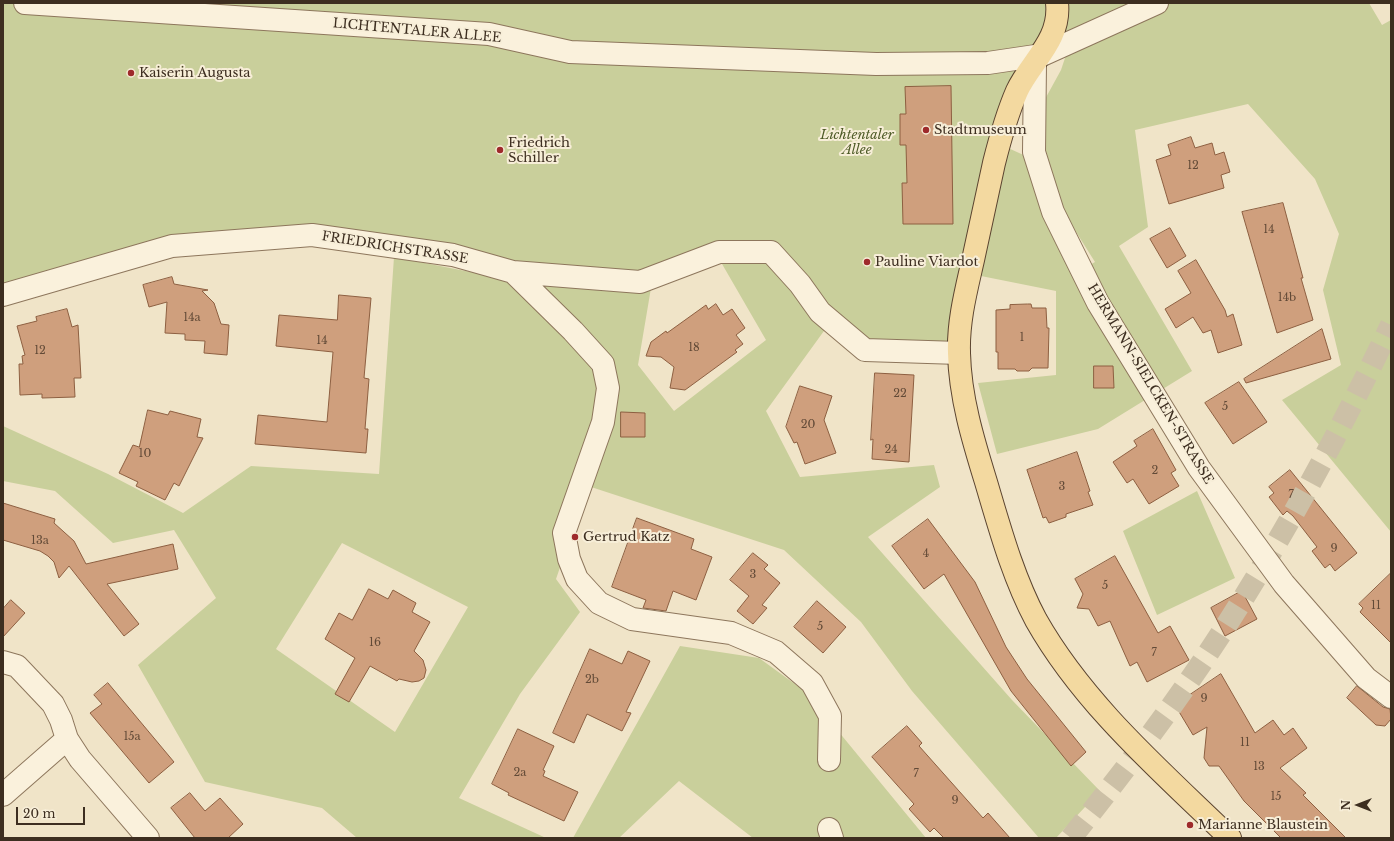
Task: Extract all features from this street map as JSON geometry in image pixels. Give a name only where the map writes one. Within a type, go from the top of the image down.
[{"type":"main road","points":[[1057,3],[1057,21],[1051,41],[1018,88],[1000,139],[963,306],[959,353],[965,404],[975,445],[1001,535],[1018,580],[1035,618],[1055,652],[1110,719],[1230,838]]},
{"type":"street","name":"LICHTENTALER ALLEE","points":[[25,3],[489,34],[578,52],[876,64],[988,63],[1038,60],[1157,3]]},
{"type":"street","name":"HERMANN-SIELCKEN-STRASSE","points":[[1038,60],[1034,152],[1053,212],[1098,303],[1199,468],[1284,584],[1366,678],[1391,697]]},
{"type":"street","name":"FRIEDRICHSTRASSE","points":[[3,295],[172,246],[312,235],[453,255],[513,272],[640,282],[719,252],[771,252],[800,284],[820,312],[866,350],[959,353]]},
{"type":"street","points":[[513,272],[573,331],[603,364],[608,388],[603,422],[564,533],[569,559],[577,579],[599,603],[632,619],[731,632],[776,652],[812,683],[830,716],[829,760]]},
{"type":"street","points":[[3,662],[17,666],[53,704],[61,720],[67,739],[80,759],[148,838]]},
{"type":"street","points":[[3,795],[67,739]]},
{"type":"green space","name":"Lichtentaler Allee","points":[[3,3],[1369,3],[1382,25],[1391,20],[1391,532],[1282,400],[1341,365],[1323,290],[1339,234],[1315,179],[1248,104],[1135,130],[1148,227],[1119,246],[1192,371],[1098,429],[997,454],[978,383],[1056,375],[1056,291],[981,276],[1006,147],[1030,158],[1076,273],[1095,262],[1061,208],[1045,153],[1044,101],[1061,70],[1070,43],[1019,88],[959,353],[865,350],[771,252],[719,252],[640,282],[453,255],[253,239],[3,294]]},
{"type":"green space","points":[[769,254],[829,324],[766,411],[800,477],[934,465],[940,487],[868,537],[1012,700],[1100,791],[1056,838],[1039,838],[912,691],[861,622],[784,550],[588,486],[556,579],[580,612],[520,694],[459,798],[546,838],[357,838],[322,808],[205,782],[138,665],[216,598],[174,530],[113,543],[55,491],[3,481],[3,426],[108,474],[183,513],[251,466],[379,474],[394,257],[491,276],[651,288],[638,365],[674,411],[766,340],[718,257]],"holes":[[[342,543],[468,607],[395,732],[276,649]]]},
{"type":"green space","points":[[1197,491],[1235,578],[1157,615],[1123,531]]},
{"type":"green space","points":[[680,646],[759,658],[806,692],[926,838],[753,838],[679,781],[619,838],[573,838]]},
{"type":"building","name":"Stadtmuseum","points":[[951,86],[953,224],[903,224],[902,183],[907,183],[906,145],[900,145],[900,114],[906,114],[905,87]]},
{"type":"building","points":[[1191,137],[1195,148],[1212,143],[1215,155],[1224,152],[1230,172],[1221,175],[1224,188],[1169,204],[1156,160],[1171,155],[1168,145]]},
{"type":"building","points":[[1283,203],[1313,320],[1277,333],[1242,212]]},
{"type":"building","points":[[1170,228],[1186,256],[1167,268],[1150,239]]},
{"type":"building","points":[[1196,260],[1225,310],[1227,317],[1233,314],[1242,345],[1218,353],[1211,330],[1203,333],[1193,317],[1176,328],[1165,309],[1191,293],[1178,271]]},
{"type":"building","points":[[172,277],[174,284],[208,290],[202,291],[214,303],[221,324],[229,325],[227,355],[204,353],[205,341],[185,340],[185,334],[165,333],[167,302],[149,307],[143,285]]},
{"type":"building","points":[[339,295],[371,298],[364,378],[369,379],[365,429],[368,429],[366,453],[255,444],[258,415],[327,422],[333,352],[276,346],[279,315],[337,320]]},
{"type":"building","points":[[716,304],[723,315],[732,309],[745,328],[736,335],[743,344],[735,350],[737,352],[685,390],[670,388],[674,367],[661,357],[646,356],[651,342],[666,331],[667,333],[706,305],[708,309]]},
{"type":"building","points":[[1031,304],[1032,308],[1046,308],[1047,328],[1049,328],[1048,368],[1032,368],[1029,371],[998,369],[998,352],[996,352],[996,310],[1010,309],[1010,305]]},
{"type":"building","points":[[67,309],[72,327],[78,325],[81,378],[74,378],[75,397],[42,398],[42,394],[20,395],[19,364],[23,364],[22,356],[25,355],[17,326],[37,321],[36,317]]},
{"type":"building","points":[[1322,329],[1331,359],[1246,383],[1244,379]]},
{"type":"building","points":[[1094,366],[1113,366],[1114,388],[1094,388]]},
{"type":"building","points":[[875,373],[914,375],[909,462],[872,459],[873,439],[871,440]]},
{"type":"building","points":[[1239,382],[1267,422],[1233,444],[1205,403]]},
{"type":"building","points":[[800,386],[832,396],[824,420],[836,453],[805,464],[797,442],[794,443],[786,427]]},
{"type":"building","points":[[148,410],[168,415],[170,411],[201,419],[197,437],[203,438],[179,486],[174,483],[165,500],[136,486],[138,482],[119,473],[133,445],[139,447]]},
{"type":"building","points":[[621,412],[645,413],[645,437],[621,437]]},
{"type":"building","points":[[1153,429],[1176,470],[1171,473],[1179,486],[1149,504],[1133,479],[1127,483],[1113,462],[1137,446],[1134,441]]},
{"type":"building","points":[[1077,452],[1093,505],[1066,514],[1066,517],[1049,523],[1046,517],[1043,518],[1027,470]]},
{"type":"building","points":[[1290,470],[1357,553],[1335,571],[1330,564],[1325,568],[1312,551],[1317,547],[1293,516],[1287,511],[1283,515],[1269,497],[1274,493],[1269,487]]},
{"type":"building","points":[[3,503],[55,519],[54,523],[74,541],[86,564],[173,544],[178,569],[107,584],[139,624],[124,636],[69,566],[59,578],[54,562],[48,556],[40,551],[3,540]]},
{"type":"building","points":[[637,518],[694,539],[691,549],[712,557],[696,600],[673,591],[666,611],[643,608],[646,600],[612,587]]},
{"type":"building","points":[[928,519],[975,582],[1006,647],[1027,679],[1086,752],[1071,766],[1011,691],[944,574],[924,589],[892,546]]},
{"type":"building","points":[[753,553],[768,565],[764,569],[780,583],[762,605],[767,608],[753,624],[737,611],[749,596],[730,580]]},
{"type":"building","points":[[1115,556],[1158,633],[1170,626],[1189,660],[1147,682],[1137,662],[1130,666],[1110,621],[1098,626],[1089,609],[1077,608],[1083,594],[1075,579]]},
{"type":"building","points":[[1391,573],[1391,643],[1360,612],[1363,608],[1359,604]]},
{"type":"building","points":[[369,589],[388,599],[393,590],[416,603],[412,612],[430,622],[414,651],[423,660],[426,670],[424,678],[419,681],[412,682],[399,679],[397,681],[370,666],[349,702],[335,694],[355,658],[325,639],[339,613],[352,620]]},
{"type":"building","points":[[1242,591],[1257,619],[1225,636],[1211,608]]},
{"type":"building","points":[[11,600],[25,613],[3,637],[3,609]]},
{"type":"building","points":[[817,601],[846,627],[823,653],[794,627]]},
{"type":"building","points":[[590,649],[622,664],[628,651],[650,661],[626,712],[631,713],[622,731],[587,714],[574,743],[553,733]]},
{"type":"building","points":[[1221,674],[1255,733],[1273,720],[1284,735],[1293,728],[1307,748],[1280,768],[1306,793],[1303,795],[1346,838],[1281,838],[1244,801],[1219,766],[1209,766],[1204,758],[1207,727],[1193,735],[1175,705]]},
{"type":"building","points":[[108,683],[174,762],[149,783],[90,713],[102,704],[94,695]]},
{"type":"building","points":[[1357,686],[1383,707],[1390,709],[1391,719],[1385,726],[1376,725],[1347,698]]},
{"type":"building","points":[[907,726],[922,743],[919,746],[983,818],[988,813],[1010,838],[944,838],[934,828],[930,832],[909,809],[914,804],[872,757]]},
{"type":"building","points":[[518,729],[554,746],[543,770],[545,771],[543,776],[578,792],[564,821],[508,795],[509,793],[492,784]]},
{"type":"building","points":[[190,793],[205,811],[220,798],[243,824],[228,838],[195,838],[171,808]]},
{"type":"tunnel","points":[[1071,838],[1131,761],[1224,629],[1291,518],[1333,442],[1391,325]]},
{"type":"place","name":"Kaiserin Augusta","points":[[131,73]]},
{"type":"place","name":"Stadtmuseum","points":[[926,130]]},
{"type":"place","name":"Friedrich Schiller","points":[[500,150]]},
{"type":"place","name":"Pauline Viardot","points":[[867,262]]},
{"type":"place","name":"Gertrud Katz","points":[[575,537]]},
{"type":"place","name":"Marianne Blaustein","points":[[1190,825]]}]
